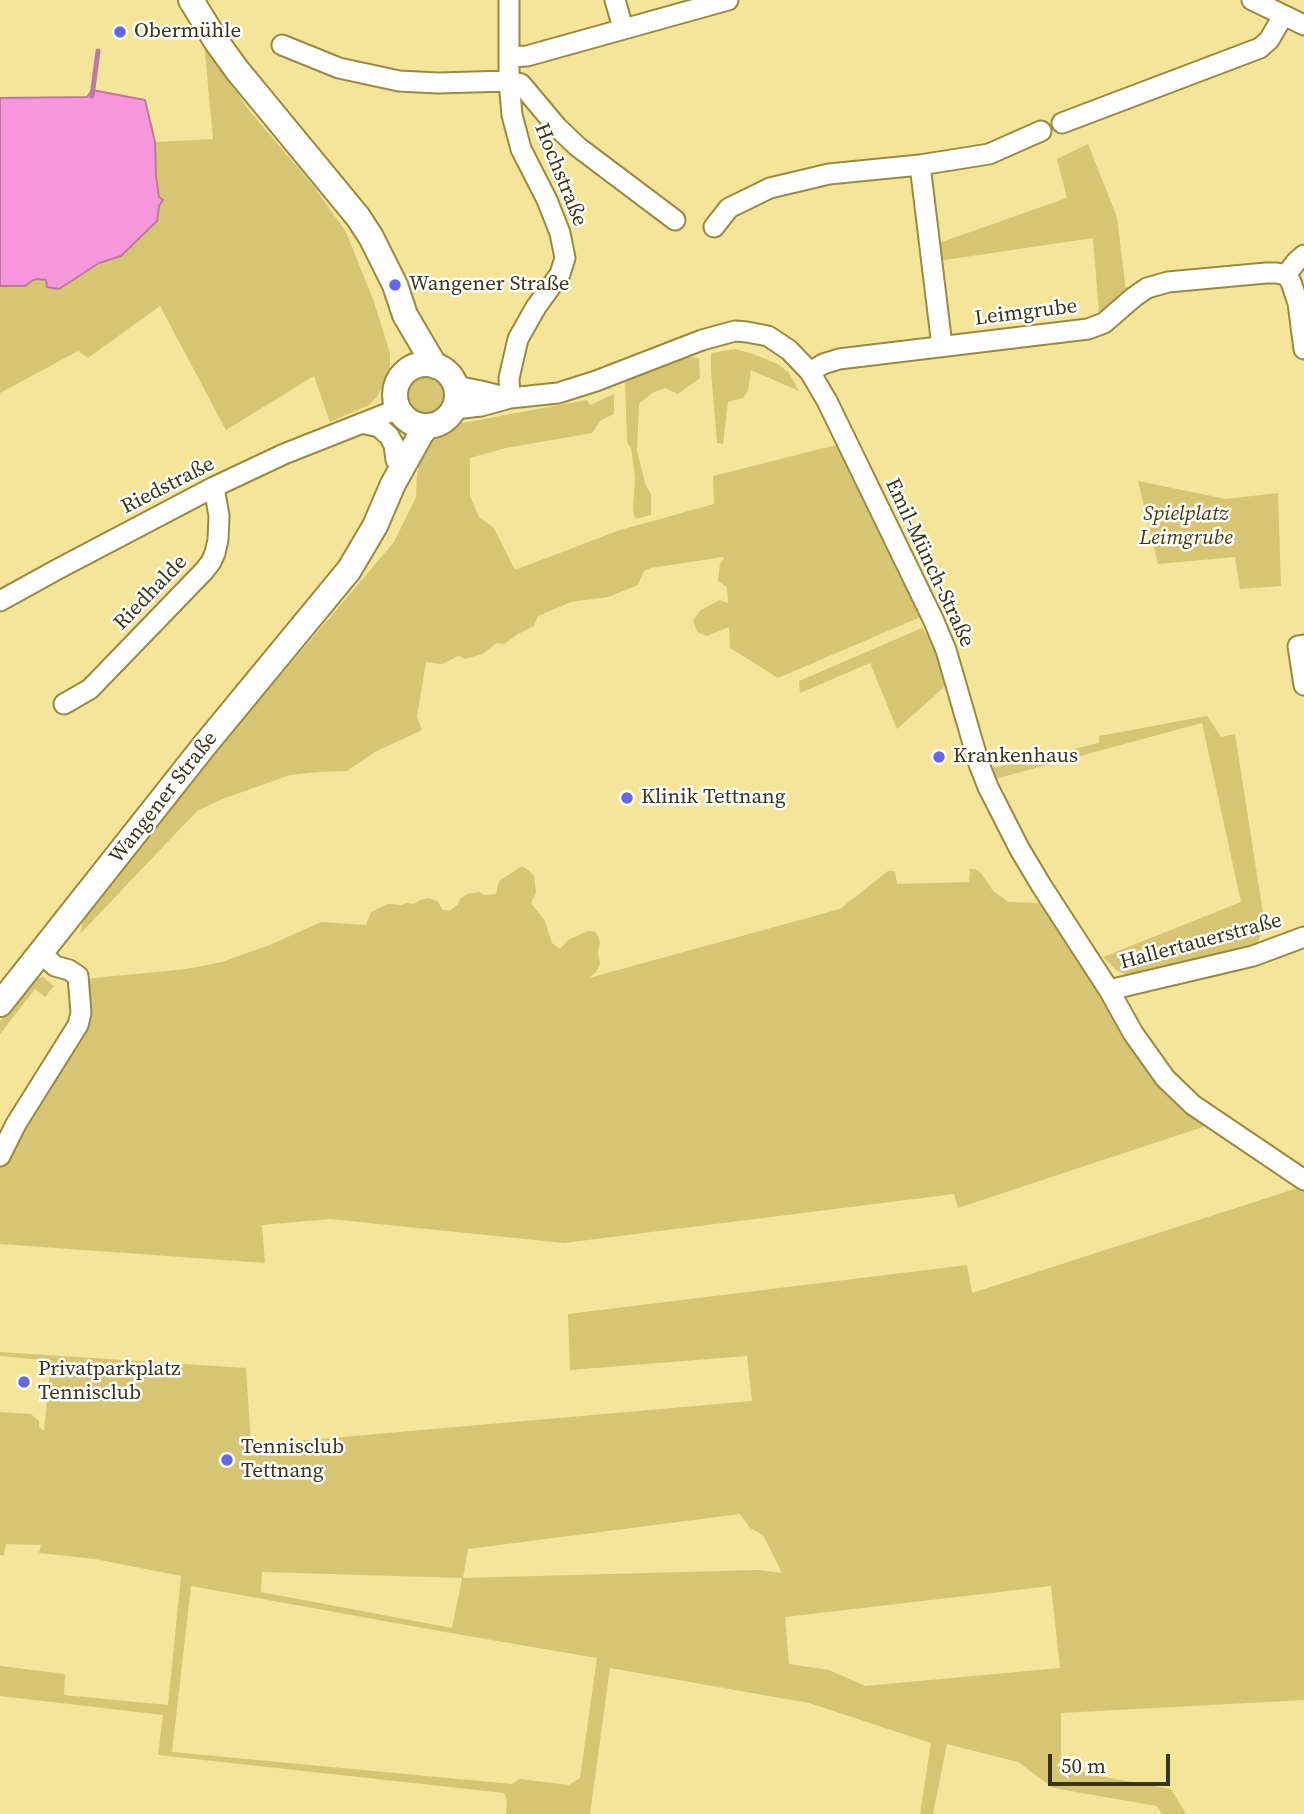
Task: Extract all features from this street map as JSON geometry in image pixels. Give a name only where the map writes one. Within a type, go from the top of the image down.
[{"type":"main road","points":[[191,0],[237,70],[358,217],[386,265],[405,315],[435,366]]},
{"type":"main road","points":[[405,315],[405,372],[395,394],[400,412],[413,424],[427,426],[441,423],[455,398],[447,373],[435,366],[420,365],[405,372]]},
{"type":"main road","name":"Wangener Straße","points":[[0,1004],[204,746],[334,590],[360,552],[375,526],[394,472],[400,412]]},
{"type":"main road","name":"Wangener Straße","points":[[394,472],[427,426]]},
{"type":"street","name":"Hochstraße","points":[[509,0],[509,81],[512,115],[521,149],[547,200],[560,233],[565,258],[560,274],[525,324],[518,340],[509,378],[509,398]]},
{"type":"street","points":[[615,0],[623,29]]},
{"type":"street","points":[[509,57],[527,56],[728,0]]},
{"type":"street","points":[[1252,0],[1304,25]]},
{"type":"street","points":[[1062,123],[1260,48],[1269,40],[1283,16]]},
{"type":"street","points":[[282,45],[339,68],[399,80],[438,83],[509,81]]},
{"type":"street","name":"Hochstraße","points":[[509,81],[521,84],[557,127],[578,147],[676,220]]},
{"type":"street","points":[[715,227],[729,208],[770,188],[829,174],[920,165],[989,154],[1041,131]]},
{"type":"street","points":[[920,165],[942,346]]},
{"type":"street","points":[[1304,255],[1286,275],[1298,303],[1304,349]]},
{"type":"street","name":"Leimgrube","points":[[810,372],[839,359],[1088,329],[1104,323],[1147,288],[1168,282],[1266,273],[1286,275]]},
{"type":"street","name":"Emil-Münch-Straße","points":[[455,398],[481,391],[509,398],[558,393],[702,340],[735,331],[760,334],[789,350],[810,372],[846,439],[933,619],[946,650],[979,764],[997,806],[1041,885],[1165,1078],[1193,1105],[1304,1180]]},
{"type":"street","name":"Riedstraße","points":[[0,601],[214,487],[284,454],[362,423],[400,412]]},
{"type":"street","points":[[362,423],[379,427],[389,436],[394,445],[394,472]]},
{"type":"street","name":"Riedhalde","points":[[64,704],[90,689],[211,562],[218,541],[219,516],[214,487]]},
{"type":"street","points":[[1304,645],[1298,646],[1304,685]]},
{"type":"street","name":"Hallertauerstraße","points":[[1109,990],[1253,956],[1304,937]]},
{"type":"street","points":[[0,1156],[16,1124],[78,1025],[81,1013],[78,976],[55,966],[41,953]]},
{"type":"green space","points":[[204,42],[248,109],[315,188],[346,232],[373,299],[390,353],[390,368],[377,397],[369,405],[330,422],[314,376],[226,430],[160,306],[88,358],[78,351],[0,393],[0,286],[25,286],[38,279],[46,280],[59,289],[99,263],[121,256],[158,213],[155,142],[213,139]]},
{"type":"green space","points":[[1088,144],[1117,217],[1126,291],[1099,313],[1093,238],[938,261],[936,244],[1067,198],[1057,159]]},
{"type":"green space","points":[[735,349],[778,364],[789,373],[799,391],[751,370],[748,391],[743,398],[728,402],[723,444],[717,443],[711,353]]},
{"type":"green space","points":[[681,356],[699,358],[700,378],[678,394],[665,388],[652,393],[639,404],[637,451],[646,486],[651,494],[651,515],[635,519],[635,477],[631,448],[627,442],[625,380]]},
{"type":"green space","points":[[426,373],[435,374],[442,379],[447,386],[447,404],[442,411],[435,416],[426,417],[417,416],[410,411],[405,404],[404,395],[405,386],[410,379],[417,374]]},
{"type":"green space","points":[[614,394],[614,414],[601,420],[592,433],[506,448],[470,458],[470,496],[479,517],[494,528],[515,570],[620,530],[714,504],[713,476],[840,444],[923,616],[778,678],[730,648],[729,627],[707,636],[697,632],[693,620],[701,610],[720,600],[728,603],[727,587],[718,581],[723,557],[651,568],[644,571],[638,585],[608,597],[571,602],[538,616],[534,626],[504,644],[497,643],[482,654],[465,659],[459,656],[442,664],[426,662],[417,717],[422,730],[375,752],[347,771],[290,775],[198,810],[80,934],[84,918],[246,716],[394,542],[416,497],[421,457],[431,443],[457,424],[587,400],[590,405]]},
{"type":"green space","name":"Spielplatz Leimgrube","points":[[1138,481],[1226,499],[1278,493],[1281,586],[1240,589],[1235,557],[1158,564]]},
{"type":"green space","points":[[922,628],[938,651],[946,674],[945,682],[943,688],[897,729],[870,663],[800,693],[799,681]]},
{"type":"green space","points":[[1207,716],[1221,737],[1235,734],[1265,926],[1257,944],[1128,976],[1116,970],[1103,957],[1241,902],[1202,723],[995,779],[989,769],[1099,743],[1099,736]]},
{"type":"green space","points":[[522,866],[534,876],[536,893],[531,903],[545,921],[552,943],[560,949],[568,940],[588,931],[596,932],[600,942],[600,964],[589,978],[840,909],[888,871],[895,871],[897,884],[969,882],[970,869],[975,869],[981,873],[993,891],[1009,902],[1042,903],[1209,1125],[958,1208],[954,1194],[564,1243],[330,1219],[262,1225],[265,1263],[0,1244],[0,1156],[78,1025],[84,979],[186,969],[222,962],[321,922],[366,925],[371,912],[388,904],[414,904],[429,898],[438,902],[443,910],[451,910],[467,894],[496,894],[499,881]]},
{"type":"green space","points":[[43,977],[54,986],[45,997],[35,989],[0,1034],[0,1021],[35,979]]},
{"type":"green space","points":[[1304,1186],[1304,1700],[1061,1713],[1061,1761],[1088,1774],[1171,1789],[1186,1814],[1162,1814],[1157,1806],[1053,1788],[1018,1762],[947,1744],[933,1814],[920,1814],[931,1743],[809,1703],[610,1668],[590,1814],[506,1814],[507,1801],[504,1793],[158,1755],[163,1715],[0,1696],[0,1666],[65,1674],[64,1695],[168,1705],[181,1576],[95,1559],[39,1553],[41,1545],[6,1544],[4,1555],[0,1555],[0,1412],[31,1414],[39,1421],[39,1427],[44,1431],[50,1371],[44,1370],[42,1360],[0,1356],[0,1352],[246,1368],[251,1445],[752,1401],[747,1356],[570,1370],[568,1314],[967,1265],[972,1293]],"holes":[[[740,1514],[750,1528],[763,1535],[782,1573],[758,1570],[463,1578],[468,1549]],[[262,1572],[462,1578],[452,1628],[261,1592]],[[191,1586],[597,1658],[580,1778],[569,1785],[520,1779],[512,1784],[172,1752]],[[1051,1586],[1060,1668],[865,1686],[829,1670],[789,1664],[785,1617]]]},
{"type":"shaded area","points":[[92,90],[145,100],[155,142],[159,197],[163,200],[159,206],[157,221],[121,256],[99,263],[59,289],[47,287],[46,280],[38,279],[25,286],[0,286],[0,98],[87,97]]},
{"type":"waterway","points":[[92,96],[98,51]]},
{"type":"place","name":"Obermühle","points":[[120,32]]},
{"type":"place","name":"Wangener Straße","points":[[395,285]]},
{"type":"place","name":"Krankenhaus","points":[[939,757]]},
{"type":"place","name":"Klinik Tettnang","points":[[627,798]]},
{"type":"place","name":"Privatparkplatz Tennisclub","points":[[24,1382]]},
{"type":"place","name":"Tennisclub Tettnang","points":[[227,1460]]}]
